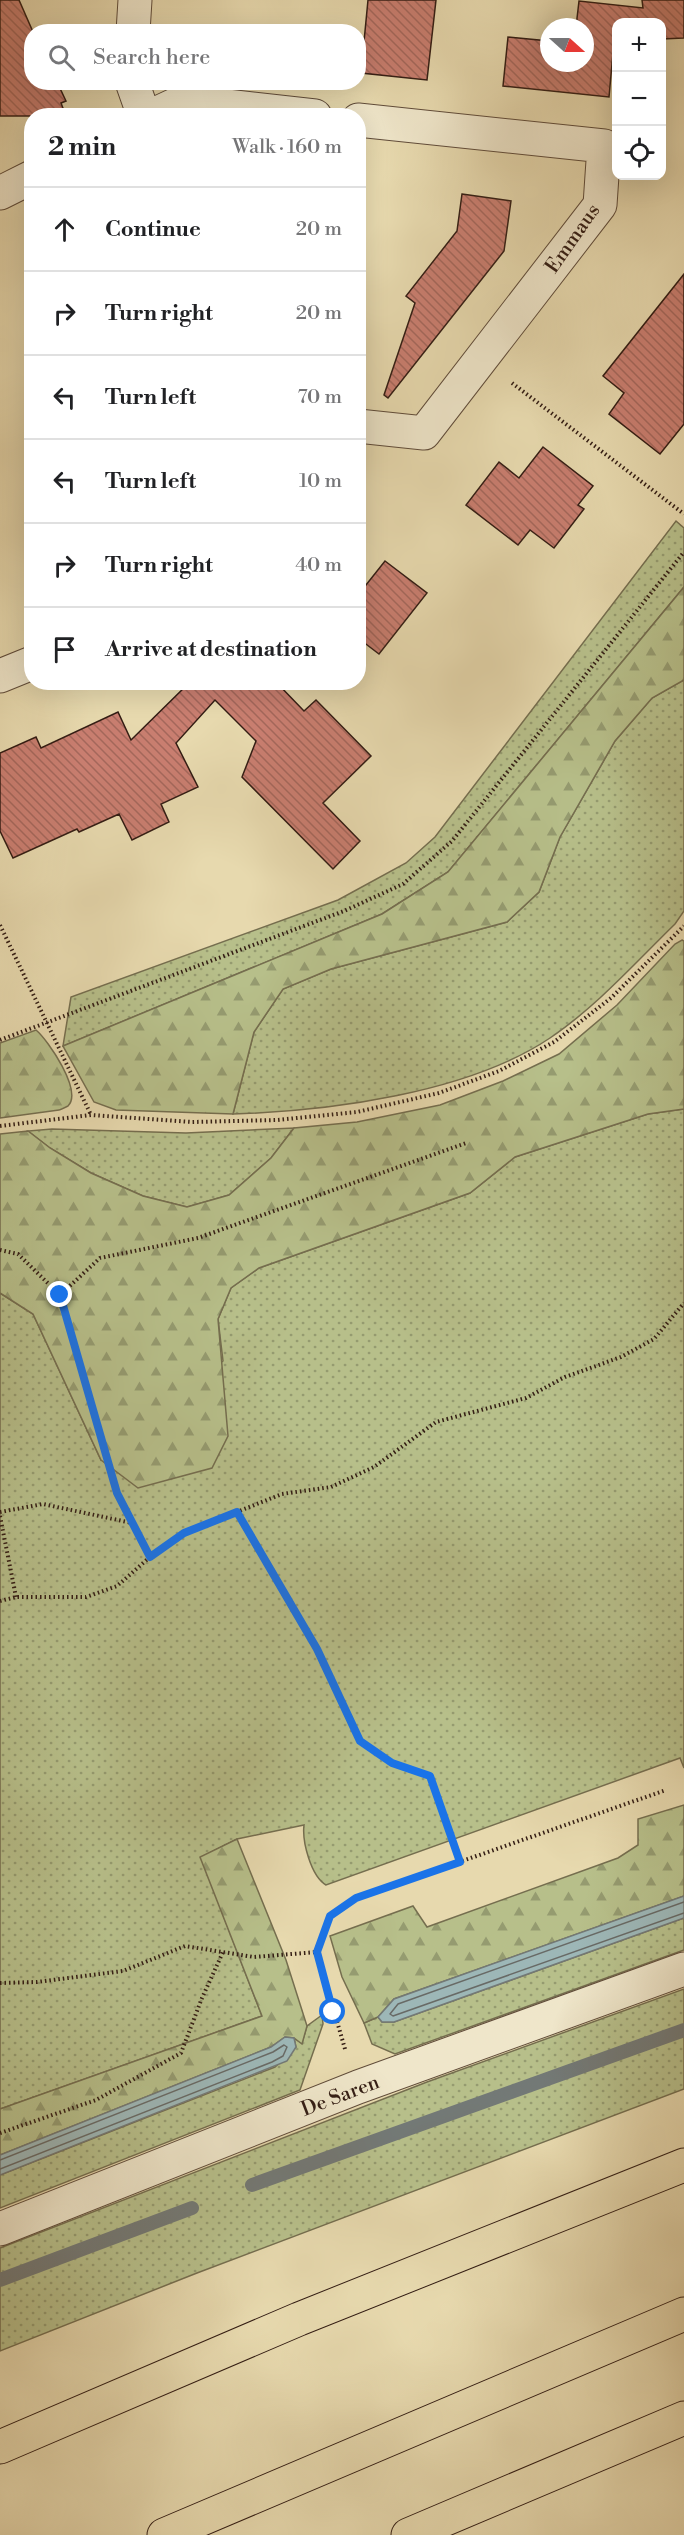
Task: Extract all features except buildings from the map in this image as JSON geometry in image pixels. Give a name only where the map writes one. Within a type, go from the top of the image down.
[{"type":"highway","points":[[0,2447],[299,2319],[684,2165]]},
{"type":"highway","points":[[164,2535],[684,2314]]},
{"type":"highway","points":[[408,2535],[684,2418]]},
{"type":"street","points":[[134,24],[135,0]]},
{"type":"street","points":[[135,90],[141,108]]},
{"type":"street","points":[[168,108],[183,101],[245,108]]},
{"type":"street","name":"Emmaus","points":[[366,121],[604,146],[600,205],[424,433],[366,427]]},
{"type":"street","points":[[0,193],[24,181]]},
{"type":"street","points":[[0,676],[24,666]]},
{"type":"street","name":"De Saren","points":[[0,2229],[358,2087],[684,1969]]},
{"type":"path","points":[[480,360],[684,514]]},
{"type":"path","points":[[0,1040],[344,911],[403,884],[452,841],[684,552]]},
{"type":"path","points":[[0,925],[91,1115]]},
{"type":"path","points":[[0,1126],[91,1115],[192,1122],[277,1120],[357,1112],[439,1093],[499,1071],[555,1042],[611,998],[684,926]]},
{"type":"path","points":[[60,1295],[100,1257],[198,1238],[466,1143]]},
{"type":"path","points":[[0,1250],[18,1254],[60,1295],[117,1493],[150,1557]]},
{"type":"path","points":[[0,1600],[16,1597],[86,1598],[117,1586],[150,1557],[184,1533],[282,1494],[331,1487],[374,1467],[436,1422],[526,1398],[565,1377],[621,1357],[654,1339],[684,1303]]},
{"type":"path","points":[[16,1597],[0,1514],[43,1504],[132,1523]]},
{"type":"path","points":[[237,1512],[317,1649],[360,1741],[392,1763],[430,1776],[460,1862]]},
{"type":"path","points":[[358,2087],[333,2012],[317,1952],[330,1916],[356,1898],[666,1790]]},
{"type":"path","points":[[0,1983],[37,1982],[123,1971],[185,1946],[254,1957],[317,1952]]},
{"type":"path","points":[[0,2133],[96,2100],[181,2053],[223,1952]]},
{"type":"green space","points":[[676,521],[684,528],[684,587],[448,872],[382,914],[63,1046],[71,997],[338,900],[406,863],[435,837]]},
{"type":"green space","points":[[684,587],[684,680],[652,698],[615,741],[560,837],[539,892],[507,922],[331,969],[283,989],[254,1032],[233,1114],[116,1110],[94,1102],[63,1046],[382,914],[448,872]]},
{"type":"green space","points":[[684,680],[684,911],[675,924],[615,984],[583,1013],[550,1038],[517,1057],[480,1073],[397,1096],[312,1109],[233,1114],[254,1032],[283,989],[331,969],[507,922],[539,892],[560,837],[615,741],[652,698]]},
{"type":"green space","points":[[684,941],[684,1109],[648,1114],[515,1157],[470,1193],[259,1268],[231,1288],[218,1319],[228,1436],[212,1468],[138,1488],[101,1460],[33,1314],[0,1293],[0,1134],[28,1131],[50,1148],[91,1173],[143,1196],[187,1207],[229,1195],[271,1158],[294,1128],[357,1122],[440,1105],[503,1081],[559,1054],[617,1005],[675,944]]},
{"type":"green space","points":[[36,1030],[62,1066],[71,1089],[71,1099],[68,1106],[60,1110],[0,1118],[0,1043]]},
{"type":"green space","points":[[684,1109],[684,1768],[680,1758],[326,1885],[312,1867],[304,1840],[304,1825],[237,1839],[201,1857],[262,2016],[0,2109],[0,1293],[33,1314],[101,1460],[223,1361],[218,1319],[231,1288],[259,1268],[470,1193],[515,1157],[648,1114]]},
{"type":"green space","points":[[294,1128],[271,1158],[229,1195],[187,1207],[143,1196],[91,1173],[50,1148],[28,1131],[52,1129],[186,1133]]},
{"type":"green space","points":[[684,1805],[684,1896],[394,1999],[378,2017],[364,2023],[342,1977],[330,1936],[413,1906],[427,1927],[618,1858],[638,1845],[638,1819]]},
{"type":"green space","points":[[237,1839],[286,1960],[307,2026],[302,2044],[294,2038],[285,2037],[271,2047],[0,2155],[0,2109],[262,2016],[200,1857]]},
{"type":"green space","points":[[684,1918],[684,1950],[395,2054],[372,2044],[364,2023],[378,2017],[382,2022],[394,2022]]},
{"type":"green space","points":[[684,1989],[684,2089],[197,2273],[0,2351],[0,2248],[427,2082]]},
{"type":"green space","points":[[322,2015],[323,2024],[300,2090],[0,2208],[0,2175],[275,2067],[296,2047],[294,2038],[302,2043],[307,2026]]},
{"type":"water","points":[[684,1896],[684,1918],[394,2022],[382,2022],[378,2017],[394,1999]]},
{"type":"water","points":[[285,2037],[294,2038],[296,2047],[287,2061],[0,2175],[0,2155],[271,2047]]},
{"type":"waterway","points":[[252,2185],[684,2030]]},
{"type":"waterway","points":[[0,2280],[192,2208]]},
{"type":"route","points":[[60,1295],[117,1493],[150,1557],[184,1533],[237,1512],[317,1649],[360,1741],[392,1763],[430,1776],[460,1862],[356,1898],[330,1916],[317,1952],[333,2012]]}]
